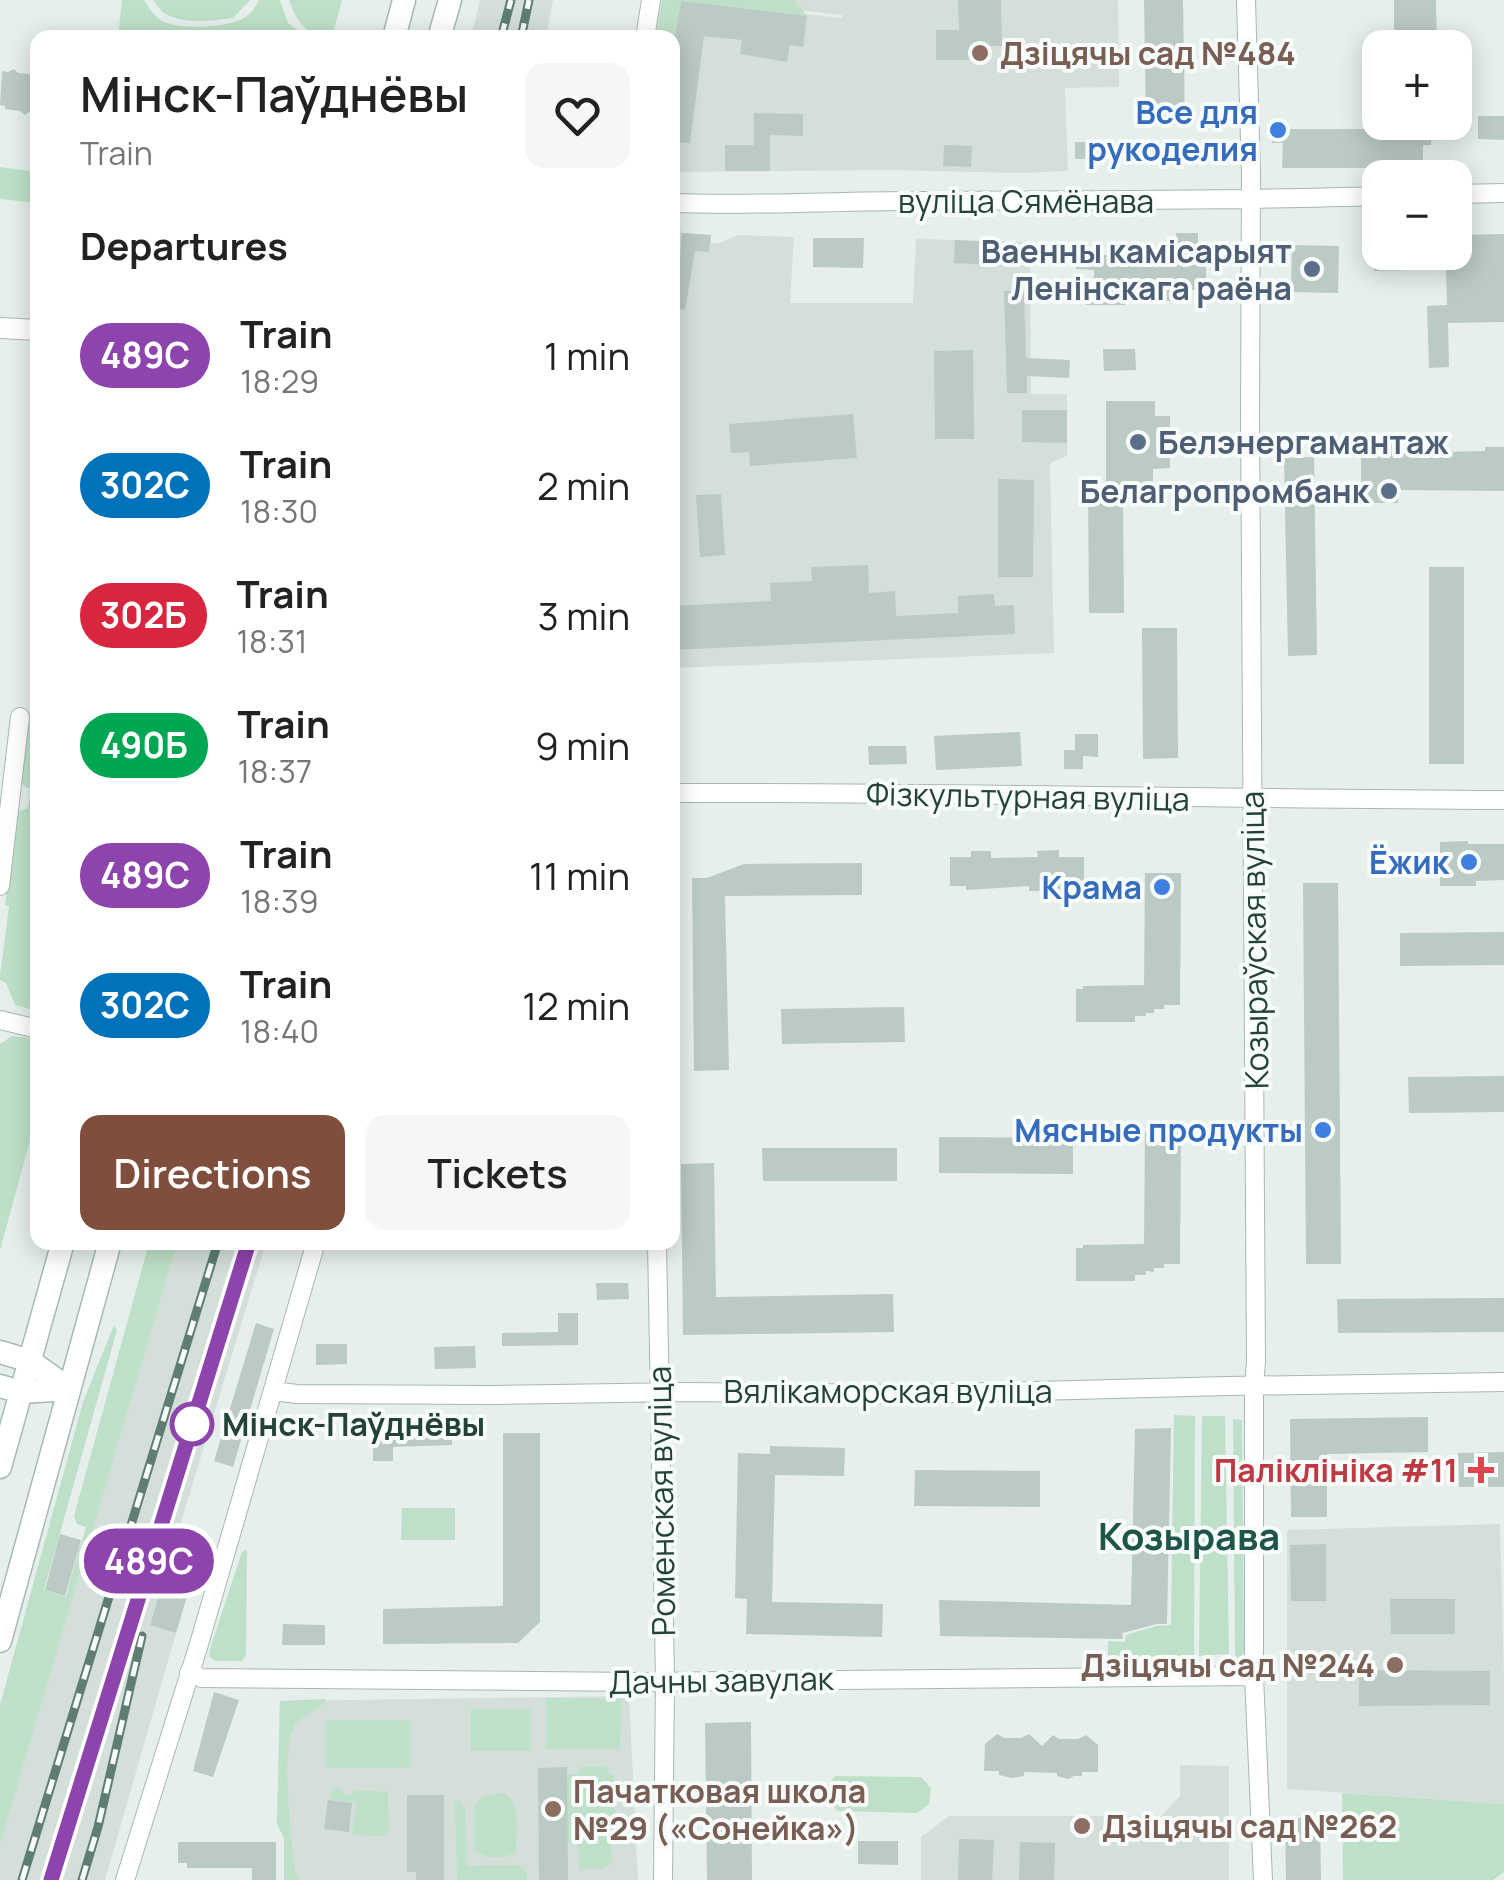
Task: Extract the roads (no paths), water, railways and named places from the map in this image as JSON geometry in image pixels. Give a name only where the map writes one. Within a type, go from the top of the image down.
[{"type":"main road","points":[[396,30],[404,0]]},
{"type":"main road","points":[[442,30],[450,0]]},
{"type":"main road","points":[[0,1466],[10,1389],[30,1361],[61,1250]]},
{"type":"main road","points":[[0,1641],[108,1250]]},
{"type":"main road","points":[[0,1352],[30,1361],[69,1389]]},
{"type":"main road","points":[[10,1389],[69,1389]]},
{"type":"street","points":[[646,30],[651,0]]},
{"type":"street","name":"Козыраўская вуліца","points":[[1246,0],[1251,200],[1254,1676],[1263,1880]]},
{"type":"street","points":[[1472,194],[1504,193]]},
{"type":"street","name":"вуліца Сямёнава","points":[[680,203],[1362,197]]},
{"type":"street","points":[[0,328],[30,330]]},
{"type":"street","points":[[0,886],[5,798],[20,717]]},
{"type":"street","name":"Фізкультурная вуліца","points":[[680,793],[1504,800]]},
{"type":"street","points":[[0,1020],[30,1026]]},
{"type":"street","points":[[125,1880],[314,1250]]},
{"type":"street","name":"Роменская вуліца","points":[[657,1250],[665,1680],[662,1880]]},
{"type":"street","name":"Вялікаморская вуліца","points":[[273,1391],[913,1394],[1504,1382]]},
{"type":"street","name":"Дачны завулак","points":[[189,1674],[202,1678],[665,1680],[1254,1676]]},
{"type":"railway","points":[[503,30],[511,0]]},
{"type":"railway","points":[[523,30],[529,0]]},
{"type":"railway","points":[[22,1880],[216,1250]]},
{"type":"railway","points":[[51,1880],[247,1250]]},
{"type":"railway","points":[[82,1880],[142,1636]]},
{"type":"train","name":"489С","points":[[51,1880],[247,1250]]},
{"type":"place","name":"Дзіцячы сад №484","points":[[980,53]]},
{"type":"place","name":"Все для рукоделия","points":[[1278,130]]},
{"type":"place","name":"Ваенны камісарыят Ленінскага раёна","points":[[1312,269]]},
{"type":"place","name":"Белэнергамантаж","points":[[1138,442]]},
{"type":"place","name":"Белагропромбанк","points":[[1389,491]]},
{"type":"place","name":"Ёжик","points":[[1469,862]]},
{"type":"place","name":"Крама","points":[[1162,887]]},
{"type":"place","name":"Мясные продукты","points":[[1323,1130]]},
{"type":"place","name":"Мінск-Паўднёвы","points":[[192,1424]]},
{"type":"place","name":"Паліклініка #11","points":[[1481,1470]]},
{"type":"place","name":"Дзіцячы сад №244","points":[[1395,1665]]},
{"type":"place","name":"Пачатковая школа №29 («Сонейка»)","points":[[553,1809]]},
{"type":"place","name":"Дзіцячы сад №262","points":[[1082,1826]]},
{"type":"district","name":"Козырава","points":[[1189,1535]]}]
